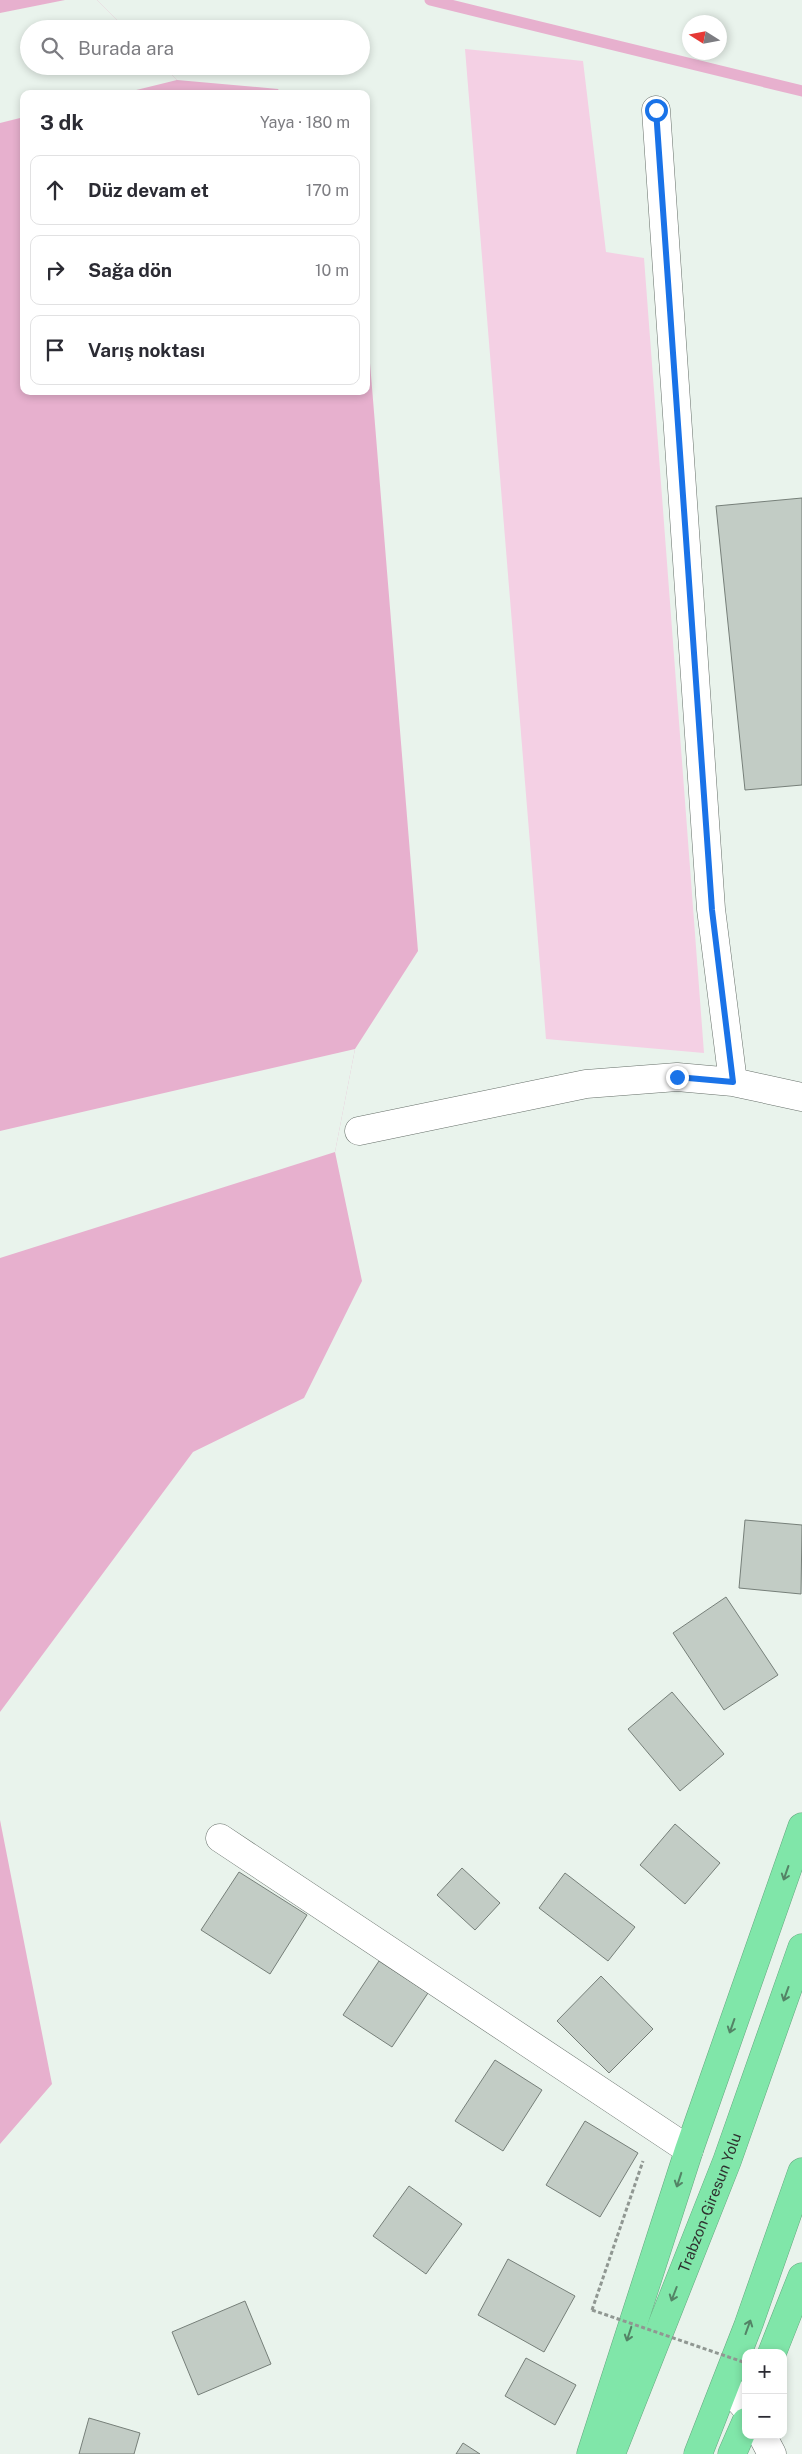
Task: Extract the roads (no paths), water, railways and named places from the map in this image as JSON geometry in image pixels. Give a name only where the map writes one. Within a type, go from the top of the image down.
[{"type":"highway","points":[[591,2454],[689,2150],[802,1827]]},
{"type":"highway","name":"Trabzon-Giresun Yolu","points":[[611,2454],[726,2161],[802,1948]]},
{"type":"highway","points":[[698,2454],[726,2385],[802,2172]]},
{"type":"highway","points":[[774,2349],[802,2277]]},
{"type":"highway","points":[[732,2454],[742,2431]]},
{"type":"street","points":[[656,110],[712,910],[733,1082]]},
{"type":"street","points":[[359,1131],[586,1084],[677,1077],[733,1082],[802,1097]]},
{"type":"street","points":[[220,1838],[689,2150]]},
{"type":"street","points":[[726,2385],[742,2403]]},
{"type":"street","points":[[764,2439],[772,2454]]},
{"type":"waterway","points":[[430,0],[802,91]]}]
